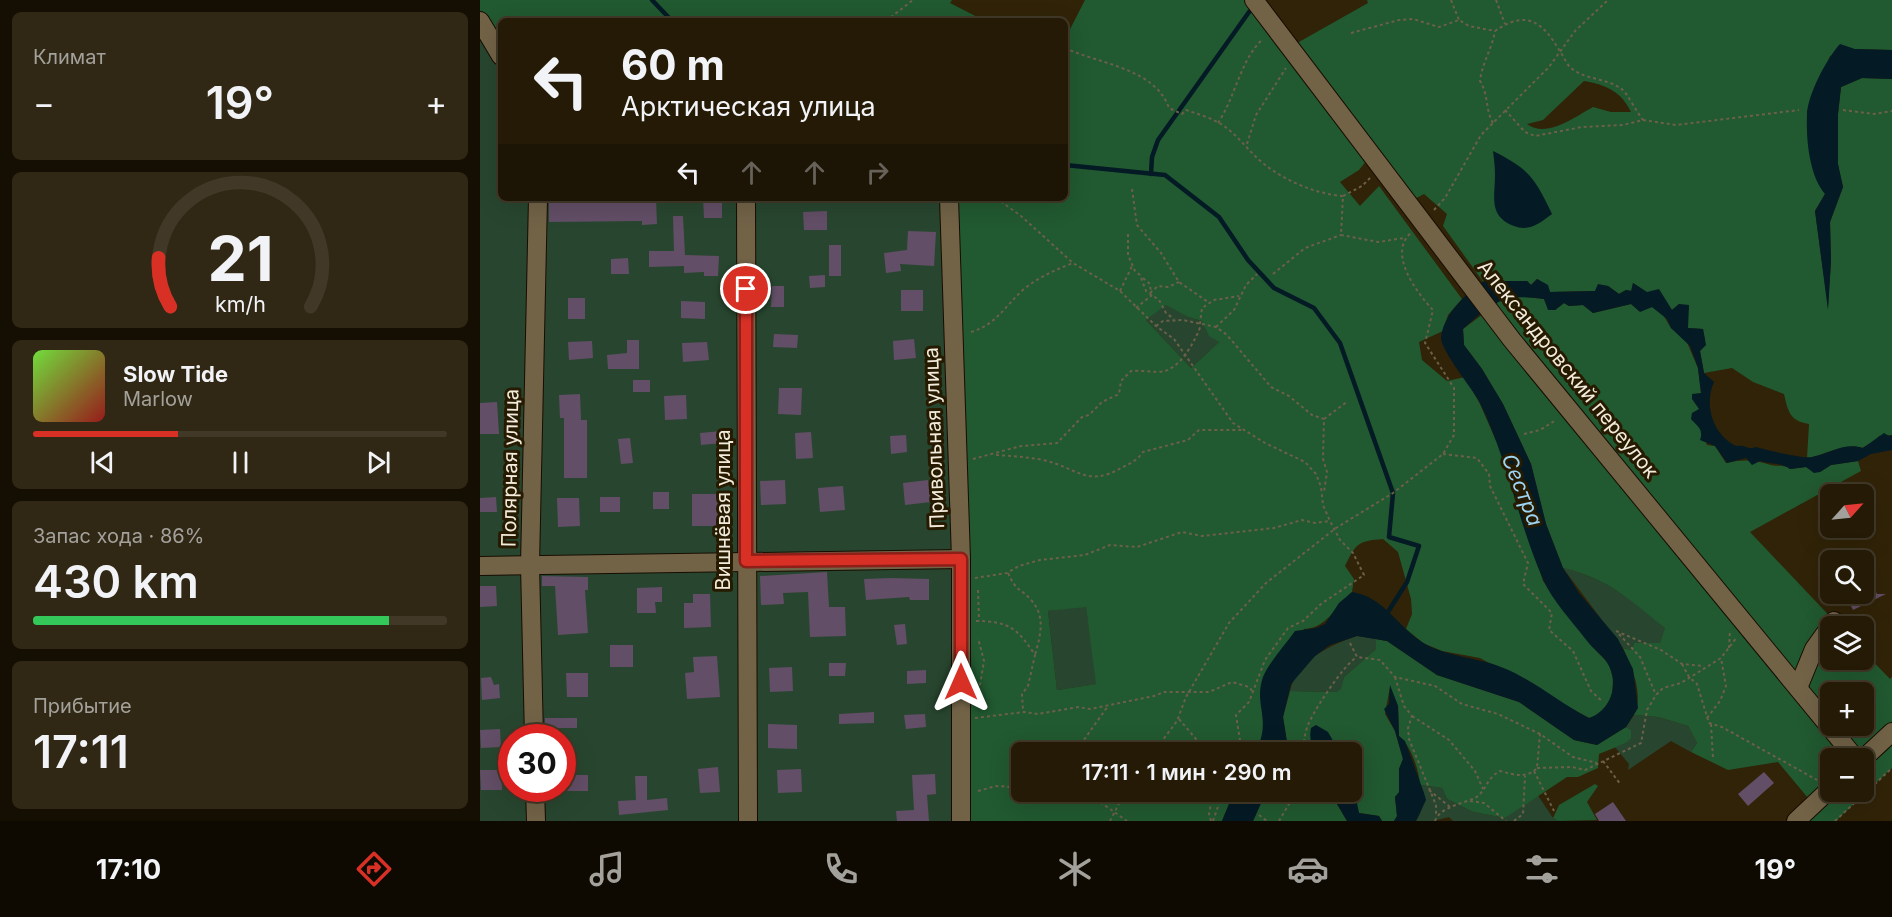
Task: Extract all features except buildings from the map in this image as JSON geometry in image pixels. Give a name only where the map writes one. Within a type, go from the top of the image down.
[{"type":"street","name":"Александровский переулок","points":[[1254,0],[1509,336],[1847,748]]},
{"type":"street","points":[[480,21],[498,51]]},
{"type":"street","name":"Полярная улица","points":[[534,724],[530,565],[538,201]]},
{"type":"street","name":"Вишнёвая улица","points":[[746,201],[748,821]]},
{"type":"street","name":"Привольная улица","points":[[949,201],[961,568],[969,719],[961,821]]},
{"type":"street","points":[[480,566],[746,561],[961,568]]},
{"type":"street","points":[[1798,688],[1814,649],[1820,641]]},
{"type":"street","points":[[1874,749],[1892,732]]},
{"type":"street","points":[[1796,821],[1820,791]]},
{"type":"street","points":[[535,802],[536,821]]},
{"type":"path","points":[[890,18],[913,0]]},
{"type":"path","points":[[1451,0],[1459,20],[1469,26],[1495,31]]},
{"type":"path","points":[[1496,0],[1505,24]]},
{"type":"path","points":[[1273,274],[1305,248],[1341,235],[1378,242],[1404,238],[1423,223],[1445,198],[1481,135],[1549,67],[1575,31],[1608,0]]},
{"type":"path","points":[[1493,123],[1488,112],[1487,93],[1480,81],[1485,57],[1492,45],[1495,31],[1505,24],[1524,18],[1542,28],[1560,51],[1569,68],[1604,80],[1624,91],[1631,105],[1643,120]]},
{"type":"path","points":[[1351,33],[1399,20],[1413,19],[1439,27],[1459,20]]},
{"type":"path","points":[[1218,123],[1228,108],[1249,55],[1275,29]]},
{"type":"path","points":[[1068,49],[1136,76],[1155,86],[1164,95],[1169,108],[1182,114],[1186,110],[1218,123],[1247,144],[1256,156],[1302,188],[1323,195],[1343,196],[1362,186],[1379,166]]},
{"type":"path","points":[[1247,144],[1257,115],[1282,72],[1297,57]]},
{"type":"path","points":[[1505,110],[1525,132],[1535,136],[1582,127],[1623,125],[1643,120],[1676,125],[1799,110]]},
{"type":"path","points":[[1843,110],[1874,114],[1892,111]]},
{"type":"path","points":[[1132,189],[1134,221],[1161,253],[1179,282],[1208,302]]},
{"type":"path","points":[[1341,235],[1343,196]]},
{"type":"path","points":[[1000,201],[1021,216],[1073,263],[1120,291],[1156,326],[1174,339],[1233,423],[1265,443],[1305,462],[1316,474],[1323,494]]},
{"type":"path","points":[[1128,234],[1128,255],[1146,291],[1174,319]]},
{"type":"path","points":[[1161,742],[1178,718],[1229,623],[1266,583],[1336,528],[1393,493],[1443,454],[1454,435],[1454,388],[1425,343],[1433,310],[1417,293],[1410,280],[1401,249],[1404,238]]},
{"type":"path","points":[[953,337],[981,329],[998,318],[1023,290],[1046,274],[1073,263]]},
{"type":"path","points":[[1120,291],[1132,264]]},
{"type":"path","points":[[1216,327],[1234,310],[1246,285],[1257,274]]},
{"type":"path","points":[[1141,277],[1150,284],[1151,294]]},
{"type":"path","points":[[1136,308],[1158,286],[1168,287],[1179,282]]},
{"type":"path","points":[[957,459],[993,455],[1021,446],[1057,443],[1082,417],[1089,415],[1102,402],[1119,394],[1121,381],[1131,371],[1165,371],[1185,354],[1201,325],[1202,308],[1208,302],[1240,297]]},
{"type":"path","points":[[1156,326],[1163,321],[1174,319],[1216,327],[1227,335],[1271,387],[1289,396],[1312,416],[1324,419]]},
{"type":"path","points":[[1324,419],[1348,401]]},
{"type":"path","points":[[1524,434],[1540,430],[1572,412]]},
{"type":"path","points":[[1240,742],[1236,715],[1253,692],[1265,660],[1288,628],[1303,621],[1321,604],[1364,575],[1353,553],[1340,540],[1323,505],[1327,472],[1323,459],[1324,419]]},
{"type":"path","points":[[993,455],[1044,460],[1068,467],[1084,477],[1105,478],[1139,458],[1143,452],[1188,440],[1199,430],[1246,430]]},
{"type":"path","points":[[1443,454],[1477,458],[1490,474],[1490,486],[1528,563],[1523,584],[1552,613],[1549,630],[1573,651],[1590,691],[1604,702]]},
{"type":"path","points":[[961,568],[976,578],[1007,573],[1019,566],[1041,560],[1085,555],[1110,545],[1137,547],[1182,532],[1202,536],[1274,528],[1302,520],[1315,523],[1330,521]]},
{"type":"path","points":[[1007,573],[1014,587],[1031,600],[1040,616],[1041,633],[1028,686],[1022,694],[1021,703],[1024,712]]},
{"type":"path","points":[[975,627],[973,621],[998,621],[1009,626],[1020,633],[1035,656]]},
{"type":"path","points":[[1482,802],[1483,790],[1489,778],[1500,771],[1525,776],[1538,768],[1572,767],[1585,770],[1641,743],[1647,710],[1656,695],[1663,688],[1681,683],[1721,658],[1748,626]]},
{"type":"path","points":[[1656,695],[1640,657],[1616,631],[1661,650],[1682,664],[1696,684],[1707,719],[1711,724],[1820,782]]},
{"type":"path","points":[[969,719],[976,707],[984,661],[976,633]]},
{"type":"path","points":[[1350,643],[1357,657]]},
{"type":"path","points":[[1305,742],[1305,732],[1323,695],[1334,685],[1351,660],[1357,657],[1380,660],[1395,677],[1404,706],[1412,716],[1449,740],[1475,771],[1483,790]]},
{"type":"path","points":[[1707,719],[1719,701],[1725,686],[1721,658]]},
{"type":"path","points":[[1682,664],[1706,666]]},
{"type":"path","points":[[1395,677],[1435,686],[1462,704],[1498,714],[1540,734],[1573,757],[1597,763]]},
{"type":"path","points":[[969,719],[1024,712],[1038,714],[1108,706],[1164,692],[1209,692],[1232,681],[1249,687],[1253,692]]},
{"type":"path","points":[[1082,742],[1108,706]]},
{"type":"path","points":[[1412,716],[1408,728],[1409,738],[1436,806],[1435,819]]},
{"type":"path","points":[[1178,718],[1199,742]]},
{"type":"path","points":[[1711,724],[1713,758]]},
{"type":"path","points":[[1538,768],[1540,734]]},
{"type":"path","points":[[1603,761],[1621,785]]},
{"type":"path","points":[[1835,821],[1892,768]]},
{"type":"path","points":[[1534,771],[1554,811]]},
{"type":"path","points":[[1514,821],[1523,814],[1525,776]]},
{"type":"path","points":[[961,800],[996,786],[1011,787]]},
{"type":"path","points":[[1427,788],[1450,807]]},
{"type":"path","points":[[1435,819],[1450,807],[1467,801],[1483,790]]},
{"type":"path","points":[[1467,801],[1482,802],[1506,821]]},
{"type":"path","points":[[1098,802],[1127,821]]},
{"type":"path","points":[[1110,821],[1120,802]]},
{"type":"path","points":[[1211,802],[1209,814],[1212,821]]},
{"type":"path","points":[[1212,821],[1219,802]]},
{"type":"path","points":[[1279,821],[1290,802]]},
{"type":"path","points":[[1259,815],[1267,821]]},
{"type":"green space","points":[[480,0],[952,0],[950,3],[979,18],[498,18],[498,51],[480,20]]},
{"type":"green space","points":[[1085,0],[1254,0],[1290,47],[1368,3],[1367,0],[1892,0],[1892,50],[1855,49],[1830,56],[1807,112],[1825,194],[1815,211],[1828,306],[1831,261],[1830,222],[1843,187],[1838,165],[1838,114],[1841,87],[1862,78],[1892,79],[1892,435],[1879,436],[1862,448],[1841,448],[1807,458],[1809,424],[1798,421],[1791,415],[1784,394],[1753,382],[1732,368],[1704,373],[1700,351],[1705,341],[1703,329],[1687,328],[1686,316],[1689,308],[1679,304],[1672,310],[1633,283],[1632,291],[1626,290],[1619,294],[1608,286],[1598,285],[1595,291],[1550,292],[1547,285],[1537,279],[1531,285],[1527,281],[1504,281],[1490,277],[1484,283],[1443,226],[1447,214],[1424,194],[1407,203],[1371,155],[1359,170],[1340,182],[1360,206],[1379,186],[1462,299],[1448,315],[1443,331],[1419,342],[1422,360],[1447,381],[1465,377],[1480,404],[1504,459],[1543,581],[1589,643],[1609,664],[1613,678],[1612,698],[1599,715],[1589,718],[1480,658],[1442,651],[1423,643],[1406,629],[1412,614],[1411,599],[1398,552],[1383,539],[1368,541],[1355,548],[1345,566],[1354,579],[1352,592],[1325,621],[1312,628],[1304,629],[1265,715],[1264,737],[1261,742],[1011,742],[1011,802],[1230,802],[1222,821],[961,821],[949,201],[1068,201],[1068,33]],"holes":[[[1584,81],[1612,90],[1623,99],[1631,112],[1611,112],[1593,107],[1552,128],[1535,128],[1527,124],[1543,120]],[[1166,305],[1188,317],[1202,321],[1209,336],[1219,342],[1191,368],[1146,320]],[[1086,607],[1096,684],[1057,690],[1048,611]]]},
{"type":"green space","points":[[480,20],[498,51],[498,201],[949,201],[961,821],[480,821]]},
{"type":"green space","points":[[1517,296],[1544,299],[1549,310],[1555,310],[1564,303],[1569,306],[1583,305],[1593,313],[1631,304],[1637,309],[1652,307],[1662,313],[1671,328],[1686,340],[1698,368],[1701,393],[1698,394],[1700,408],[1695,423],[1700,427],[1707,445],[1715,446],[1726,463],[1754,461],[1790,469],[1806,467],[1820,472],[1831,465],[1858,461],[1861,471],[1837,484],[1820,484],[1820,494],[1750,532],[1830,616],[1820,616],[1820,670],[1874,670],[1874,662],[1890,679],[1892,677],[1892,768],[1874,785],[1874,748],[1855,748],[1844,736],[1874,736],[1874,682],[1820,682],[1820,710],[1515,339],[1495,303],[1504,298]]},
{"type":"green space","points":[[1166,304],[1188,317],[1202,321],[1219,342],[1191,368],[1146,320]]},
{"type":"green space","points":[[1483,314],[1820,722],[1820,736],[1832,736],[1842,748],[1820,748],[1820,802],[1856,802],[1836,821],[1796,821],[1813,804],[1778,762],[1728,770],[1691,752],[1697,743],[1688,726],[1658,717],[1634,715],[1638,699],[1637,690],[1633,672],[1623,648],[1631,650],[1634,643],[1660,643],[1665,628],[1629,599],[1607,585],[1594,578],[1563,568],[1546,524],[1531,464],[1503,404],[1464,345],[1463,329]]},
{"type":"green space","points":[[1563,568],[1594,578],[1641,608],[1666,628],[1660,643],[1634,643],[1631,650],[1623,648]]},
{"type":"green space","points":[[1086,606],[1097,684],[1057,690],[1048,611]]},
{"type":"green space","points":[[1357,636],[1376,639],[1376,649],[1344,677],[1342,689],[1336,692],[1290,691],[1300,671],[1316,655]]},
{"type":"green space","points":[[1376,639],[1387,641],[1437,675],[1519,702],[1574,740],[1597,745],[1626,727],[1631,730],[1631,738],[1626,743],[1599,754],[1598,768],[1578,777],[1567,777],[1505,818],[1473,812],[1447,799],[1442,788],[1420,785],[1414,759],[1399,736],[1398,706],[1390,687],[1385,714],[1395,731],[1403,759],[1399,769],[1399,793],[1395,797],[1397,816],[1394,821],[1382,821],[1379,816],[1359,813],[1356,802],[1362,802],[1362,742],[1287,742],[1283,717],[1290,691],[1336,692],[1341,689],[1344,677],[1376,649]]},
{"type":"green space","points":[[1634,715],[1658,717],[1688,726],[1697,743],[1691,752],[1671,741],[1628,770],[1629,764],[1615,747],[1626,743],[1631,730],[1626,727]]},
{"type":"green space","points":[[1595,784],[1598,786],[1587,802],[1597,820],[1558,821],[1553,818],[1559,805]]},
{"type":"green space","points":[[1420,785],[1442,788],[1447,799],[1473,812],[1505,818],[1537,794],[1553,818],[1558,821],[1453,821],[1449,817],[1433,821],[1416,821],[1423,803]]},
{"type":"green space","points":[[1262,802],[1336,802],[1347,821],[1253,821]]},
{"type":"water","points":[[1840,44],[1855,49],[1892,50],[1892,79],[1862,78],[1841,87],[1838,114],[1838,164],[1843,187],[1830,222],[1831,261],[1828,310],[1815,211],[1825,194],[1812,167],[1808,145],[1807,114],[1819,77]]},
{"type":"water","points":[[1493,151],[1515,163],[1530,176],[1552,214],[1539,223],[1525,228],[1514,226],[1500,217],[1494,198]]},
{"type":"water","name":"Сестра","points":[[1496,274],[1504,281],[1527,281],[1531,285],[1537,279],[1548,285],[1550,292],[1595,291],[1598,284],[1608,286],[1619,294],[1626,290],[1631,291],[1633,283],[1647,292],[1659,289],[1672,310],[1679,304],[1689,305],[1688,328],[1703,329],[1706,345],[1700,351],[1704,373],[1714,382],[1710,408],[1715,426],[1726,440],[1735,446],[1756,447],[1793,456],[1812,457],[1843,447],[1863,448],[1884,433],[1892,435],[1892,450],[1871,454],[1858,461],[1831,465],[1814,473],[1806,467],[1790,469],[1760,461],[1752,465],[1746,458],[1727,463],[1715,446],[1700,440],[1700,430],[1691,419],[1692,413],[1699,409],[1692,399],[1692,394],[1701,393],[1698,368],[1690,346],[1671,328],[1667,319],[1652,307],[1640,312],[1631,304],[1593,313],[1583,305],[1569,306],[1564,303],[1555,310],[1548,310],[1544,299],[1530,297],[1518,297],[1499,302],[1463,329],[1464,345],[1503,404],[1531,464],[1546,524],[1563,568],[1579,593],[1618,639],[1633,669],[1638,708],[1626,727],[1597,745],[1574,740],[1519,702],[1437,675],[1387,641],[1357,636],[1330,645],[1315,656],[1291,684],[1283,717],[1287,742],[1260,742],[1263,722],[1261,687],[1263,677],[1270,665],[1295,631],[1316,628],[1325,624],[1339,603],[1352,592],[1363,595],[1382,606],[1413,635],[1431,647],[1506,669],[1589,718],[1602,710],[1611,697],[1613,682],[1609,666],[1564,612],[1547,587],[1534,558],[1490,425],[1480,403],[1442,343],[1443,327],[1448,318],[1461,300]]},
{"type":"water","points":[[1390,685],[1398,706],[1399,736],[1405,741],[1426,800],[1416,821],[1394,821],[1397,816],[1395,797],[1399,792],[1399,769],[1403,759],[1395,731],[1384,709],[1389,704]]},
{"type":"water","points":[[1316,725],[1328,732],[1334,742],[1312,742],[1311,728]]},
{"type":"water","points":[[1230,802],[1262,802],[1253,821],[1222,821]]},
{"type":"water","points":[[1336,802],[1357,802],[1359,813],[1379,816],[1382,821],[1347,821]]},
{"type":"waterway","points":[[652,0],[669,18]]},
{"type":"waterway","points":[[1151,174],[1152,157],[1158,140],[1249,12]]},
{"type":"waterway","points":[[1068,165],[1165,175],[1219,217],[1248,260],[1274,288],[1314,308],[1340,343],[1393,493],[1389,537],[1419,546],[1407,582],[1386,615]]},
{"type":"route","points":[[746,289],[746,561],[961,559],[961,682]]}]
